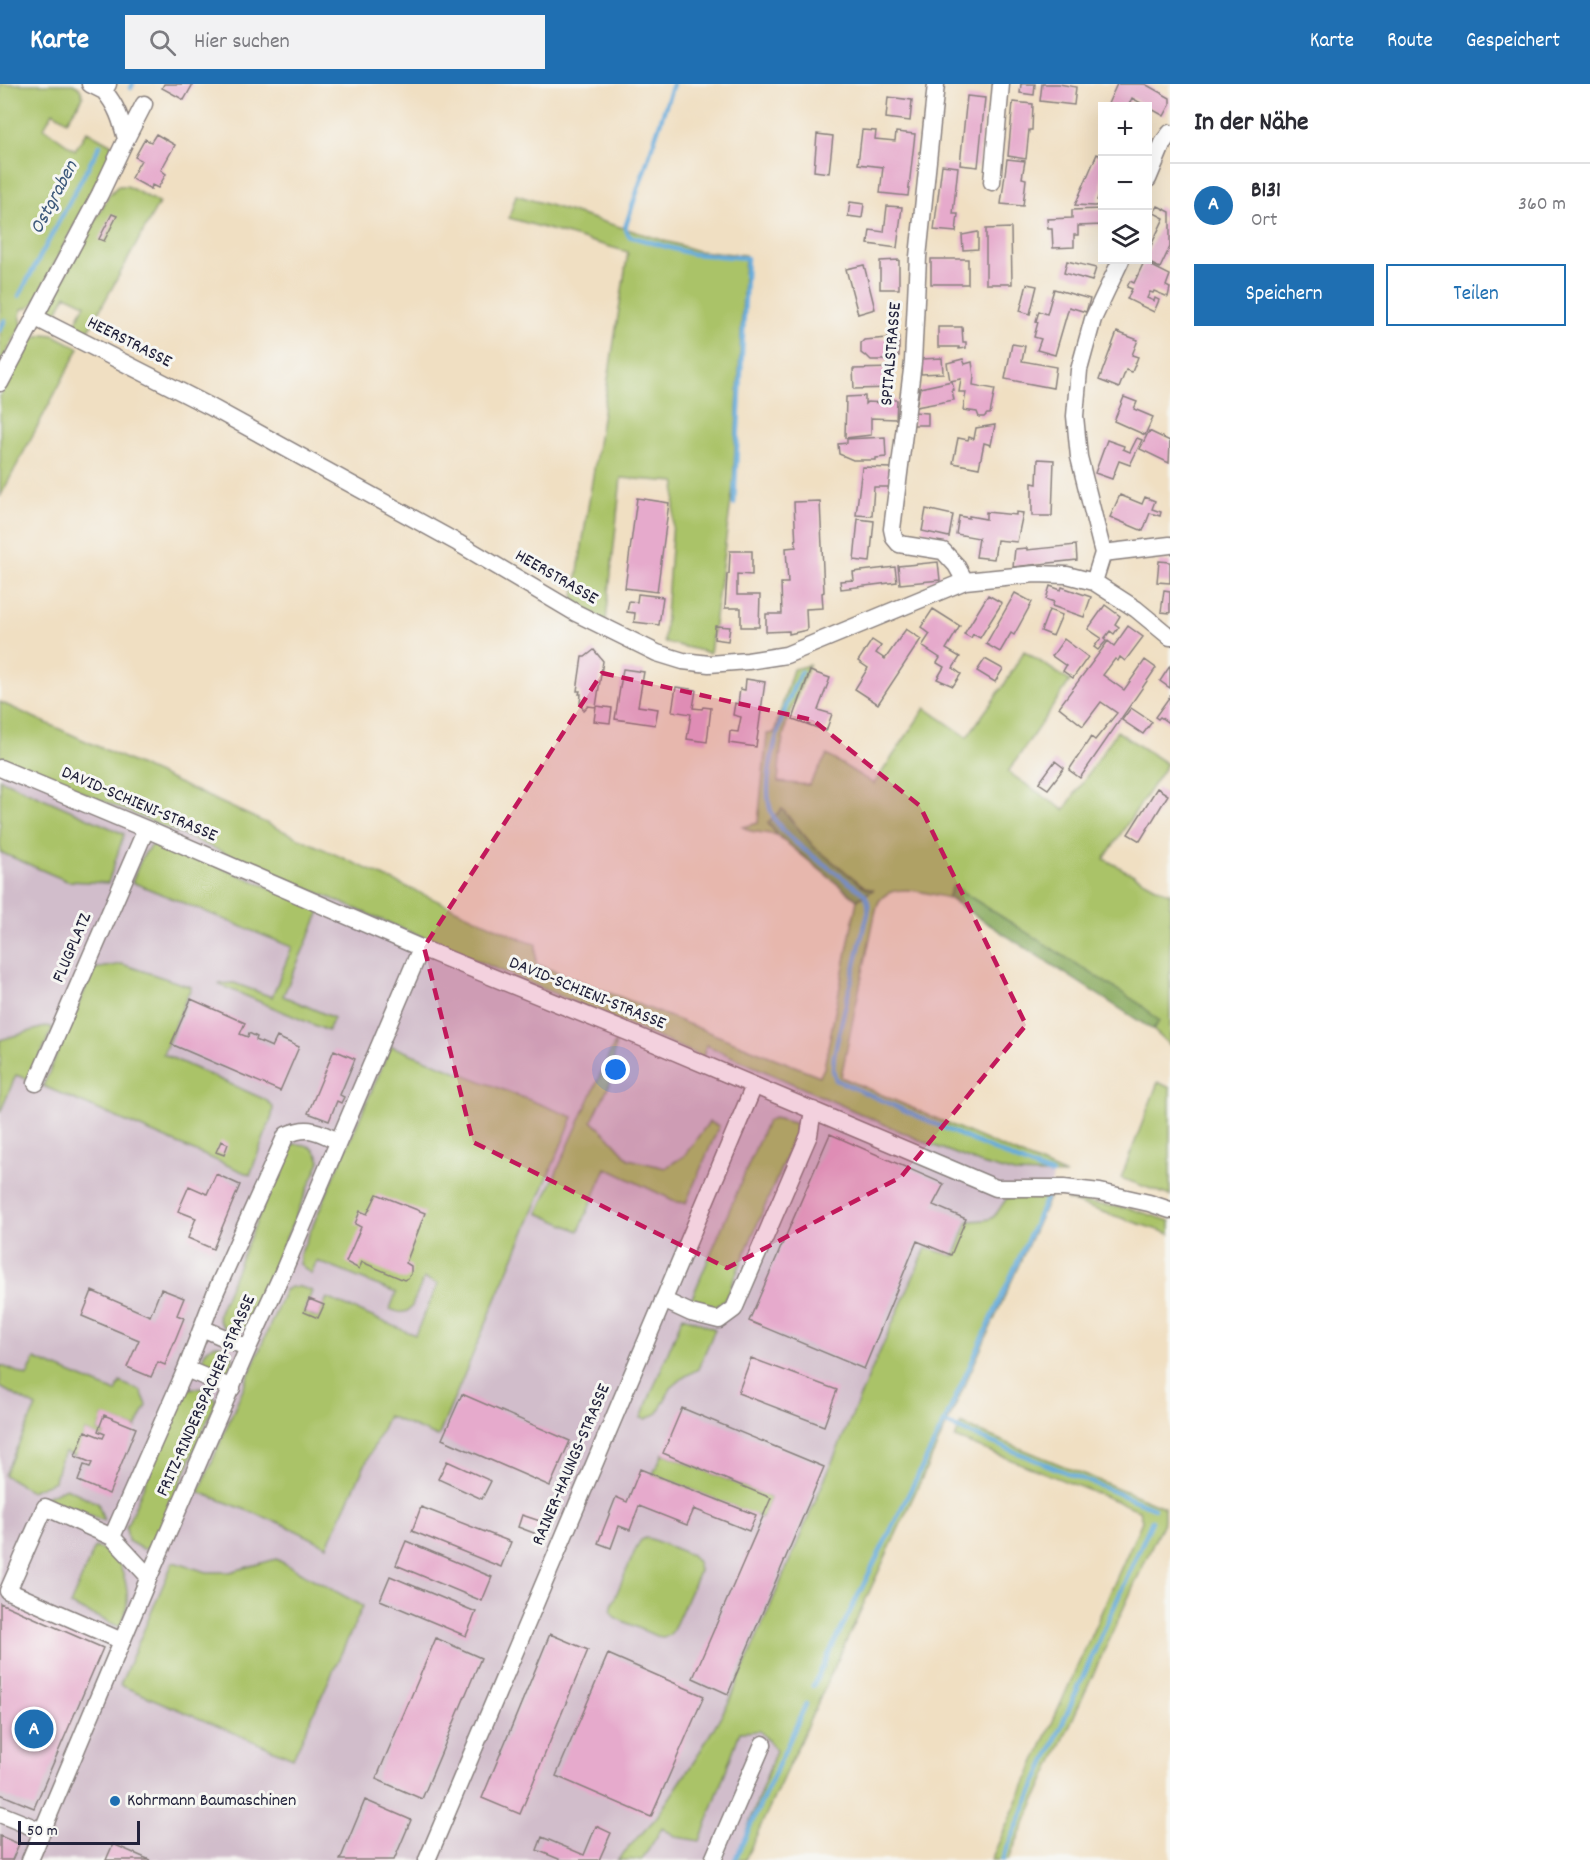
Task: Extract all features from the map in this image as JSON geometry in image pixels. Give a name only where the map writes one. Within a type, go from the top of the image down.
[{"type":"street","name":"SPITALSTRASSE","points":[[936,84],[918,256],[913,362],[892,529],[894,538],[899,544],[943,551],[956,565],[965,581]]},
{"type":"street","points":[[992,182],[1001,84]]},
{"type":"street","points":[[101,86],[120,116],[126,139]]},
{"type":"street","points":[[0,383],[100,195],[144,104]]},
{"type":"street","points":[[1152,169],[1163,143],[1170,133]]},
{"type":"street","points":[[1094,582],[1104,553],[1079,457],[1075,416],[1079,370],[1093,319],[1119,264]]},
{"type":"street","name":"HEERSTRASSE","points":[[36,318],[219,412],[458,543],[576,613],[657,653],[683,661],[709,664],[748,662],[786,655],[965,581],[1035,574],[1067,575],[1094,582],[1136,609],[1170,637]]},
{"type":"street","points":[[1104,553],[1170,545]]},
{"type":"street","name":"DAVID-SCHIENI-STRASSE","points":[[0,768],[421,948],[635,1035],[996,1188],[1064,1188],[1100,1192],[1170,1210]]},
{"type":"street","name":"FLUGPLATZ","points":[[36,1083],[146,829]]},
{"type":"street","name":"FRITZ-RINDERSPACHER-STRASSE","points":[[30,1860],[421,948]]},
{"type":"street","name":"RAINER-HAUNGS-STRASSE","points":[[427,1860],[754,1086]]},
{"type":"street","points":[[663,1300],[691,1313],[718,1320],[735,1309],[809,1135],[813,1110]]},
{"type":"street","points":[[112,1537],[186,1369],[216,1291],[286,1135],[299,1129],[314,1131],[338,1141]]},
{"type":"street","points":[[202,1328],[248,1348]]},
{"type":"street","points":[[186,1369],[232,1388]]},
{"type":"street","points":[[122,1641],[8,1591],[45,1507],[112,1537],[149,1578]]},
{"type":"street","points":[[713,1860],[763,1744]]},
{"type":"street","points":[[0,1814],[42,1831]]},
{"type":"highlighted area","points":[[602,673],[813,720],[920,806],[1026,1025],[901,1177],[727,1268],[473,1142],[424,947]]},
{"type":"shaded area","points":[[0,757],[702,1056],[705,1045],[922,1141],[982,1164],[1014,1173],[1053,1175],[1049,1198],[745,1860],[0,1860]]},
{"type":"green space","points":[[0,84],[75,85],[80,89],[83,97],[67,121],[53,112],[44,128],[75,150],[87,131],[112,145],[111,155],[34,303],[22,309],[20,315],[22,324],[0,364]]},
{"type":"green space","points":[[118,186],[127,186],[159,203],[86,335],[73,328],[85,304],[66,295],[55,316],[50,311],[51,302],[109,195]]},
{"type":"green space","points":[[516,195],[698,251],[745,255],[733,487],[710,653],[664,642],[676,482],[621,478],[606,621],[573,603],[628,252],[509,218]]},
{"type":"green space","points":[[44,334],[54,335],[79,348],[0,497],[0,396],[28,344],[35,337]]},
{"type":"green space","points":[[1024,651],[1070,681],[1008,772],[1064,810],[1117,731],[1167,764],[1104,859],[1170,893],[1170,1045],[1153,1030],[1159,1021],[953,887],[948,898],[903,890],[886,894],[877,905],[841,1077],[1066,1175],[1014,1173],[982,1164],[922,1141],[706,1045],[703,1057],[0,757],[0,702],[536,944],[536,964],[820,1076],[824,1068],[857,900],[872,890],[866,888],[814,847],[782,809],[768,823],[777,835],[750,831],[743,827],[758,823],[767,734],[774,733],[793,669],[809,665],[786,724],[778,782],[809,785],[827,755],[874,784],[925,708],[967,737],[1004,685]]},
{"type":"green space","points":[[0,779],[124,834],[108,883],[67,881],[0,852]]},
{"type":"green space","points":[[782,809],[814,847],[866,888],[873,890],[857,900],[777,835],[768,823]]},
{"type":"green space","points":[[160,842],[321,909],[283,996],[334,1018],[328,1031],[218,984],[234,983],[272,997],[292,947],[132,882],[145,853],[154,844]]},
{"type":"green space","points":[[953,886],[1140,1004],[1159,1021],[1153,1030],[948,898]]},
{"type":"green space","points":[[122,964],[191,987],[163,1054],[266,1100],[273,1107],[272,1116],[250,1175],[43,1086],[94,969]]},
{"type":"green space","points":[[48,1026],[53,1028],[29,1080],[16,1075],[0,1113],[0,1040]]},
{"type":"green space","points":[[616,1040],[610,1083],[592,1121],[629,1159],[665,1168],[684,1156],[709,1122],[719,1126],[686,1203],[677,1202],[606,1168],[579,1231],[538,1213]]},
{"type":"green space","points":[[391,1046],[573,1117],[438,1437],[388,1416],[327,1546],[285,1525],[199,1492],[285,1290],[302,1287],[312,1291],[304,1312],[318,1318],[327,1298],[415,1335],[438,1284],[424,1278],[411,1308],[406,1312],[401,1312],[390,1309],[396,1293],[317,1261],[311,1274],[300,1264],[300,1255]]},
{"type":"green space","points":[[1158,1082],[1170,1088],[1170,1196],[1121,1178]]},
{"type":"green space","points":[[774,1118],[794,1123],[798,1128],[726,1298],[713,1309],[701,1309],[689,1305],[767,1121]]},
{"type":"green space","points":[[294,1144],[311,1147],[320,1161],[247,1327],[233,1333],[220,1322],[219,1312],[287,1148]]},
{"type":"green space","points":[[1007,1198],[1049,1198],[745,1860],[736,1860],[776,1750],[760,1731],[740,1732],[700,1841],[677,1837],[662,1828],[642,1860],[617,1860],[656,1818],[695,1760],[729,1702],[926,1248],[955,1256],[968,1221],[993,1217]]},
{"type":"green space","points":[[1066,1200],[1132,1209],[1170,1221],[1170,1234]]},
{"type":"green space","points":[[683,1316],[715,1329],[698,1369],[671,1388],[658,1413],[646,1419],[641,1418]]},
{"type":"green space","points":[[218,1345],[229,1349],[233,1360],[229,1371],[218,1375],[207,1371],[203,1360],[207,1349]]},
{"type":"green space","points":[[35,1359],[116,1392],[120,1382],[141,1391],[147,1405],[136,1428],[104,1416],[98,1431],[105,1434],[103,1438],[85,1431],[75,1456],[65,1452],[55,1481],[31,1491],[4,1475],[36,1407],[0,1387],[0,1365],[27,1376]]},
{"type":"green space","points":[[192,1388],[207,1390],[216,1401],[152,1548],[142,1549],[128,1541],[126,1527],[185,1391]]},
{"type":"green space","points":[[961,1424],[1164,1507],[1164,1520],[1008,1860],[991,1860],[1142,1521],[1139,1510],[955,1438]]},
{"type":"green space","points":[[663,1453],[771,1498],[762,1518],[653,1474]]},
{"type":"green space","points":[[66,1488],[98,1503],[104,1521],[69,1506],[63,1508],[41,1499]]},
{"type":"green space","points":[[646,1538],[691,1555],[699,1567],[699,1572],[673,1630],[670,1635],[663,1637],[616,1618],[612,1611],[613,1602],[637,1546],[641,1540]]},
{"type":"green space","points":[[95,1547],[115,1554],[123,1572],[127,1599],[120,1627],[70,1605]]},
{"type":"green space","points":[[276,1559],[363,1606],[293,1758],[120,1685],[173,1562],[207,1572],[230,1572]]},
{"type":"building","points":[[164,84],[193,84],[184,100],[162,88]]},
{"type":"building","points":[[1021,84],[1035,84],[1034,95],[1020,93]]},
{"type":"building","points":[[1042,84],[1076,87],[1074,105],[1040,101]]},
{"type":"building","points":[[1117,84],[1145,84],[1170,98],[1170,105],[1164,116],[1152,109],[1152,102],[1139,102],[1132,98],[1130,102],[1109,102]]},
{"type":"building","points":[[967,96],[985,98],[978,167],[960,165]]},
{"type":"building","points":[[888,97],[912,100],[910,121],[886,118]]},
{"type":"building","points":[[1013,102],[1033,104],[1032,130],[1029,130],[1026,159],[1008,156]]},
{"type":"building","points":[[862,130],[876,131],[875,139],[895,141],[896,132],[915,134],[908,196],[880,193],[883,167],[858,164]]},
{"type":"building","points":[[156,134],[175,145],[161,170],[166,174],[158,188],[152,185],[151,189],[131,178],[141,160],[135,157],[145,139],[151,142]]},
{"type":"building","points":[[817,134],[833,136],[829,173],[814,171]]},
{"type":"building","points":[[1097,154],[1098,154],[1098,205],[1075,205]]},
{"type":"building","points":[[1007,159],[1025,161],[1022,178],[1026,179],[1023,206],[1001,204]]},
{"type":"building","points":[[942,165],[958,167],[953,214],[958,214],[956,232],[934,230]]},
{"type":"building","points":[[850,202],[864,204],[862,218],[848,216]]},
{"type":"building","points":[[887,206],[902,207],[897,248],[868,244],[870,230],[884,232]]},
{"type":"building","points":[[1158,206],[1170,212],[1170,247],[1160,268],[1152,264],[1152,244],[1164,218],[1154,213]]},
{"type":"building","points":[[1098,209],[1098,225],[1078,226],[1078,235],[1074,235],[1074,247],[1053,248],[1052,229],[1048,229],[1047,219],[1072,218],[1072,210]]},
{"type":"building","points":[[112,214],[117,216],[104,241],[99,239]]},
{"type":"building","points":[[1011,228],[1012,284],[986,284],[986,229]]},
{"type":"building","points":[[978,232],[978,249],[963,250],[962,235]]},
{"type":"building","points":[[931,259],[968,259],[968,284],[931,284]]},
{"type":"building","points":[[899,260],[899,289],[880,289],[880,261]]},
{"type":"building","points":[[1067,261],[1096,268],[1092,281],[1064,273]]},
{"type":"building","points":[[1143,264],[1148,264],[1170,275],[1166,286],[1170,288],[1168,297],[1154,291],[1150,292],[1147,298],[1154,301],[1155,298],[1159,300],[1154,312],[1127,299],[1132,289],[1127,287],[1130,281],[1134,283]]},
{"type":"building","points":[[864,265],[875,309],[858,314],[846,269]]},
{"type":"building","points":[[1027,284],[1037,286],[1030,314],[1020,311]]},
{"type":"building","points":[[1054,289],[1090,299],[1086,312],[1069,307],[1055,355],[1037,350],[1041,339],[1034,337],[1039,311],[1047,314]]},
{"type":"building","points":[[938,327],[962,327],[963,342],[966,342],[966,348],[938,347]]},
{"type":"building","points":[[1117,332],[1138,340],[1132,355],[1138,357],[1132,372],[1126,370],[1119,388],[1099,380]]},
{"type":"building","points":[[888,336],[899,336],[899,356],[890,356],[890,360],[871,360],[861,353],[861,343],[864,340],[888,338]]},
{"type":"building","points":[[1012,344],[1025,346],[1022,361],[1056,367],[1053,388],[1005,379]]},
{"type":"building","points":[[942,358],[943,373],[921,374],[921,359]]},
{"type":"building","points":[[963,359],[965,364],[972,362],[973,385],[995,389],[990,414],[984,417],[979,417],[977,412],[963,410],[966,392],[959,392],[961,379],[950,381],[947,363]]},
{"type":"building","points":[[892,368],[892,388],[854,389],[853,369]]},
{"type":"building","points":[[952,381],[954,400],[916,407],[920,388]]},
{"type":"building","points":[[865,396],[865,404],[897,400],[896,419],[871,418],[871,435],[845,438],[846,397]]},
{"type":"building","points":[[1124,397],[1137,402],[1134,409],[1153,417],[1145,435],[1114,421]]},
{"type":"building","points":[[913,412],[928,413],[928,425],[913,425]]},
{"type":"building","points":[[995,425],[991,445],[984,443],[979,468],[953,463],[958,438],[974,439],[976,428]]},
{"type":"building","points":[[1149,431],[1170,441],[1169,463],[1140,449]]},
{"type":"building","points":[[885,437],[886,457],[876,458],[876,460],[853,460],[839,454],[838,444],[847,443],[847,439]]},
{"type":"building","points":[[1137,438],[1142,440],[1130,465],[1119,461],[1112,479],[1095,473],[1107,440],[1124,446],[1123,449],[1130,452]]},
{"type":"building","points":[[1038,459],[1054,460],[1052,516],[1032,516],[1032,483],[1037,484]]},
{"type":"building","points":[[862,467],[891,468],[889,487],[874,487],[872,516],[856,515]]},
{"type":"building","points":[[1120,495],[1142,504],[1145,497],[1155,501],[1152,509],[1161,512],[1160,516],[1150,513],[1143,531],[1110,517]]},
{"type":"building","points":[[637,498],[669,503],[657,592],[625,588]]},
{"type":"building","points":[[820,501],[823,608],[806,609],[807,630],[789,634],[789,631],[766,632],[766,614],[782,614],[781,583],[788,583],[786,548],[796,547],[794,502]]},
{"type":"building","points":[[926,509],[953,515],[949,537],[922,531]]},
{"type":"building","points":[[986,512],[1016,515],[1016,512],[1023,513],[1017,542],[997,540],[994,559],[976,557],[979,538],[956,534],[959,516],[986,519]]},
{"type":"building","points":[[858,519],[874,521],[870,562],[854,560]]},
{"type":"building","points":[[1076,545],[1077,560],[1013,567],[1015,549]]},
{"type":"building","points":[[730,551],[752,551],[752,575],[737,574],[737,595],[760,595],[759,627],[741,627],[741,608],[725,608]]},
{"type":"building","points":[[1159,561],[1170,562],[1170,583],[1157,582]]},
{"type":"building","points":[[938,562],[940,580],[900,584],[898,566]]},
{"type":"building","points":[[895,567],[897,582],[841,589],[840,581],[854,580],[853,572]]},
{"type":"building","points":[[1050,586],[1061,590],[1062,587],[1091,597],[1084,617],[1052,606],[1054,602],[1046,599]]},
{"type":"building","points":[[1164,590],[1170,591],[1170,613],[1161,612]]},
{"type":"building","points":[[1015,593],[1032,602],[1014,635],[1011,633],[1000,652],[986,644]]},
{"type":"building","points":[[638,594],[663,597],[659,625],[634,622],[635,613],[627,612],[629,601],[637,602]]},
{"type":"building","points":[[988,595],[1002,603],[980,638],[973,634],[971,638],[964,634]]},
{"type":"building","points":[[1105,605],[1120,616],[1115,624],[1119,627],[1114,634],[1110,631],[1104,639],[1106,641],[1098,650],[1094,647],[1101,638],[1088,629]]},
{"type":"building","points":[[933,609],[960,626],[946,649],[960,657],[953,668],[961,674],[953,686],[937,679],[944,667],[937,663],[940,658],[922,646],[930,634],[921,627]]},
{"type":"building","points":[[1049,610],[1062,615],[1053,636],[1041,631]]},
{"type":"building","points":[[715,626],[730,627],[728,641],[714,639]]},
{"type":"building","points":[[1128,626],[1143,637],[1125,661],[1120,657],[1118,661],[1115,659],[1103,675],[1124,690],[1145,660],[1156,668],[1080,778],[1069,770],[1091,737],[1095,740],[1117,713],[1101,702],[1083,726],[1059,707],[1108,641],[1114,646]]},
{"type":"building","points":[[906,629],[921,639],[878,704],[855,689],[868,668],[858,661],[872,640],[881,646],[876,653],[885,659]]},
{"type":"building","points":[[1064,639],[1088,657],[1073,678],[1063,671],[1066,666],[1052,656]]},
{"type":"building","points":[[594,650],[603,661],[596,707],[588,706],[584,710],[580,704],[580,691],[577,691],[582,657]]},
{"type":"building","points":[[985,659],[1003,669],[995,682],[977,671]]},
{"type":"building","points":[[1170,666],[1170,688],[1160,681]]},
{"type":"building","points":[[623,669],[644,672],[638,706],[658,709],[655,725],[615,719]]},
{"type":"building","points":[[810,671],[830,678],[818,710],[832,714],[826,731],[793,719]]},
{"type":"building","points":[[746,679],[765,682],[756,747],[729,743],[730,731],[738,732],[741,717],[733,715],[735,703],[738,704],[740,689],[745,690]]},
{"type":"building","points":[[676,687],[696,690],[693,708],[711,708],[707,742],[687,739],[691,714],[672,711]]},
{"type":"building","points":[[1170,696],[1170,724],[1160,717],[1158,719],[1155,717]]},
{"type":"building","points":[[596,706],[612,708],[610,723],[594,721]]},
{"type":"building","points":[[1131,708],[1152,722],[1143,734],[1122,720]]},
{"type":"building","points":[[1055,761],[1064,768],[1048,789],[1039,783]]},
{"type":"building","points":[[1157,788],[1168,795],[1140,841],[1128,834]]},
{"type":"building","points":[[191,999],[245,1023],[240,1034],[248,1037],[249,1033],[257,1037],[256,1040],[272,1047],[277,1037],[299,1047],[280,1091],[171,1044]]},
{"type":"building","points":[[334,1050],[355,1059],[340,1095],[344,1097],[341,1103],[337,1101],[329,1121],[308,1113]]},
{"type":"building","points":[[830,1134],[944,1184],[933,1205],[966,1219],[951,1255],[917,1241],[864,1369],[749,1321]]},
{"type":"building","points":[[221,1141],[228,1144],[224,1155],[216,1152]]},
{"type":"building","points":[[216,1174],[240,1185],[213,1249],[188,1238],[196,1218],[178,1211],[189,1186],[207,1194]]},
{"type":"building","points":[[377,1194],[425,1213],[406,1263],[411,1266],[411,1274],[404,1280],[362,1262],[359,1269],[346,1262],[361,1227],[355,1224],[360,1211],[367,1214]]},
{"type":"building","points":[[161,1289],[184,1298],[177,1315],[184,1318],[165,1365],[158,1362],[151,1377],[127,1367],[139,1340],[82,1316],[92,1291],[150,1316]]},
{"type":"building","points":[[309,1299],[324,1305],[318,1318],[304,1312]]},
{"type":"building","points":[[751,1358],[837,1390],[824,1426],[738,1393]]},
{"type":"building","points":[[462,1394],[570,1441],[550,1486],[442,1439]]},
{"type":"building","points":[[682,1408],[824,1467],[728,1694],[693,1678],[771,1498],[663,1453]]},
{"type":"building","points":[[104,1415],[136,1428],[109,1494],[78,1481],[84,1465],[90,1467],[92,1463],[75,1456],[85,1431],[103,1438],[105,1434],[98,1431]]},
{"type":"building","points":[[447,1461],[491,1481],[482,1499],[438,1479]]},
{"type":"building","points":[[640,1469],[756,1515],[749,1531],[694,1509],[687,1525],[639,1506],[630,1530],[619,1526],[611,1548],[598,1543],[616,1497],[627,1502]]},
{"type":"building","points":[[421,1507],[511,1542],[501,1567],[412,1531]]},
{"type":"building","points":[[522,1515],[543,1522],[539,1535],[518,1527]]},
{"type":"building","points":[[406,1541],[492,1577],[482,1601],[396,1565]]},
{"type":"building","points":[[390,1576],[476,1612],[466,1636],[380,1600]]},
{"type":"building","points":[[0,1603],[103,1648],[34,1808],[0,1794]]},
{"type":"building","points":[[550,1634],[588,1650],[520,1814],[482,1798]]},
{"type":"building","points":[[436,1638],[481,1658],[422,1799],[376,1779]]},
{"type":"building","points":[[608,1654],[704,1696],[651,1817],[556,1776]]},
{"type":"building","points":[[365,1800],[411,1820],[394,1860],[340,1860]]},
{"type":"building","points":[[596,1826],[611,1833],[599,1860],[561,1860],[537,1850],[542,1837],[584,1855]]},
{"type":"building","points":[[0,1836],[19,1844],[12,1860],[0,1860]]},
{"type":"building","points":[[113,1844],[150,1860],[106,1860]]},
{"type":"waterway","name":"Ostgraben","points":[[131,88],[133,84]]},
{"type":"waterway","points":[[673,84],[625,228],[629,236],[692,254],[747,258],[734,504]]},
{"type":"waterway","name":"Ostgraben","points":[[19,296],[100,145]]},
{"type":"waterway","name":"Ostgraben","points":[[0,330],[5,320]]},
{"type":"waterway","points":[[801,672],[775,742],[768,782],[772,814],[777,823],[794,841],[861,891],[868,904],[867,918],[834,1055],[833,1070],[836,1080],[1052,1174]]},
{"type":"waterway","points":[[1046,1199],[944,1423],[1154,1508]]},
{"type":"waterway","points":[[813,1686],[944,1423]]},
{"type":"waterway","points":[[1002,1860],[1152,1521]]},
{"type":"waterway","points":[[735,1860],[806,1704]]},
{"type":"place","name":"B131","points":[[34,1729]]},
{"type":"place","name":"Kohrmann Baumaschinen","points":[[115,1801]]}]
